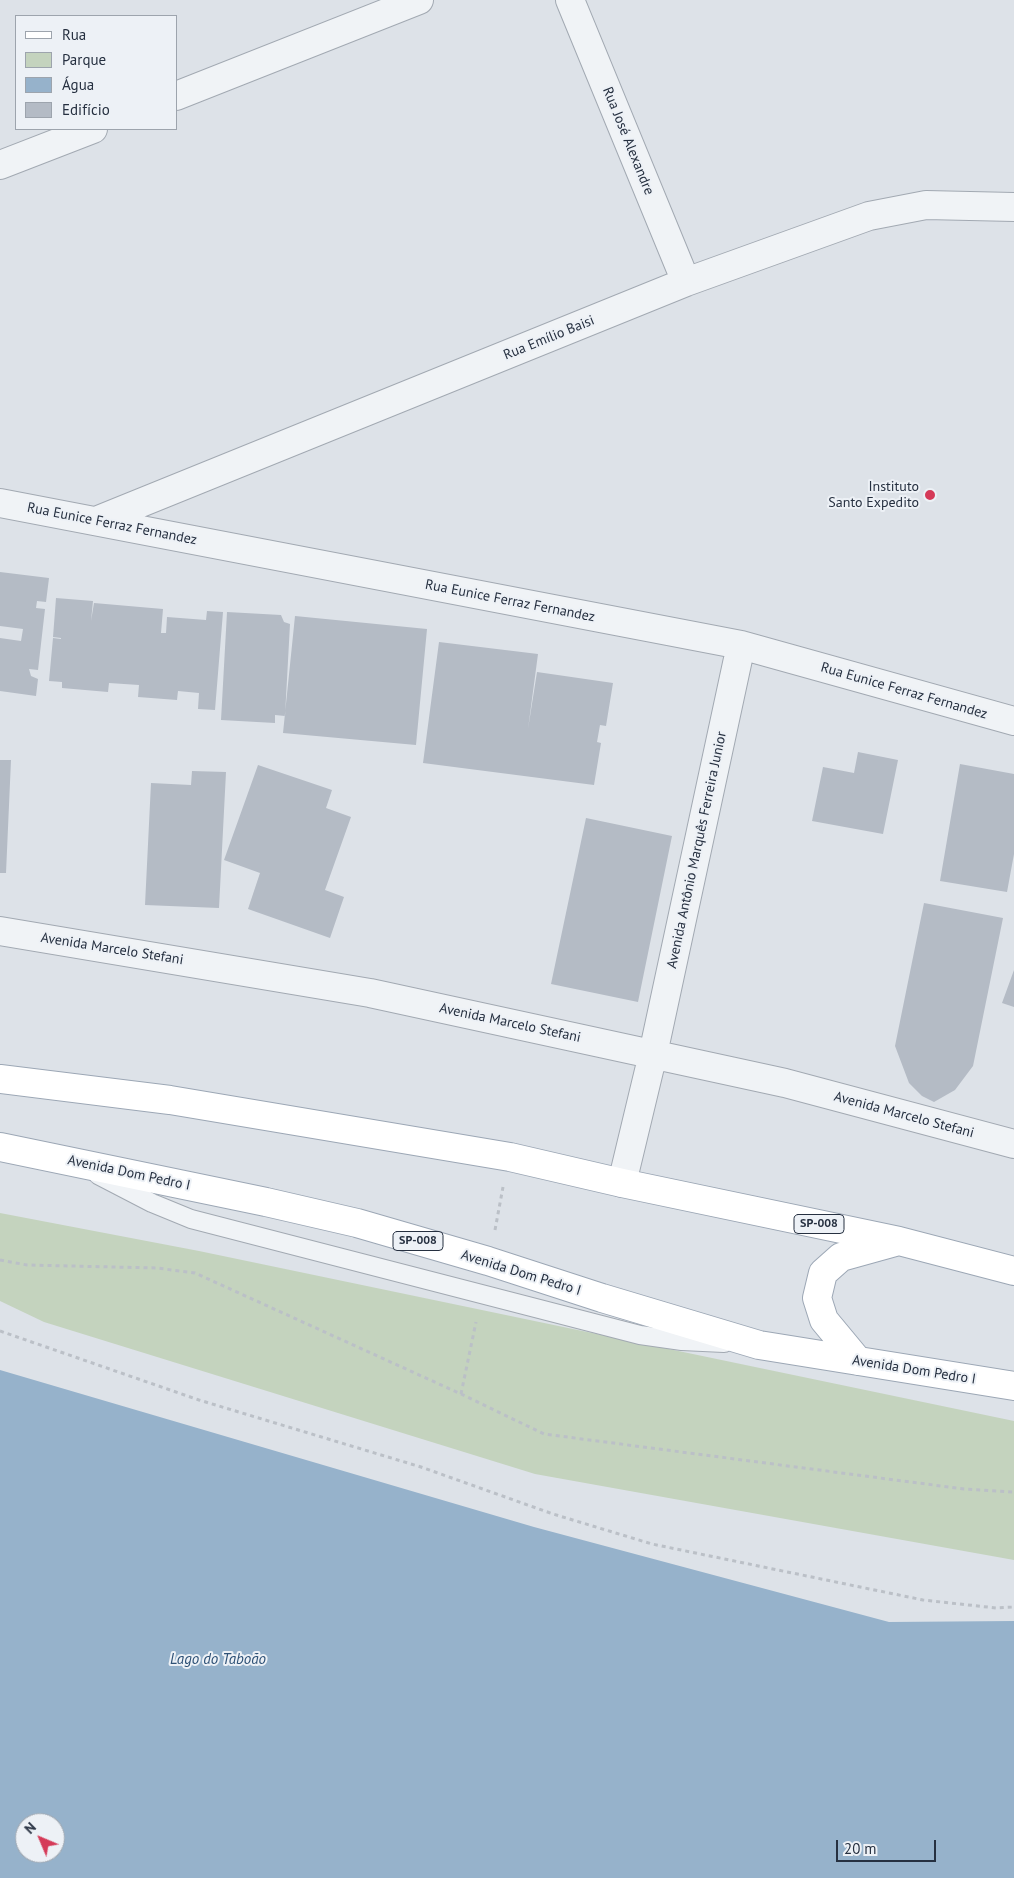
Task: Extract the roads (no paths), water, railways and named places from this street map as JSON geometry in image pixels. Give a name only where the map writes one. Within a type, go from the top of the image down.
[{"type":"main road","name":"SP-008","points":[[0,1079],[170,1100],[510,1157],[622,1183],[899,1241],[1014,1270]]},
{"type":"main road","name":"Avenida Dom Pedro I","points":[[0,1147],[357,1223],[488,1261],[602,1298],[759,1345],[1014,1386]]},
{"type":"main road","points":[[858,1362],[824,1320],[816,1298],[823,1273],[841,1256],[899,1241]]},
{"type":"street","points":[[178,95],[419,0]]},
{"type":"street","name":"Rua José Alexandre","points":[[570,0],[686,282]]},
{"type":"street","points":[[0,165],[90,130]]},
{"type":"street","name":"Rua Emílio Baisi","points":[[96,522],[686,282],[869,216],[926,205],[1014,207]]},
{"type":"street","name":"Rua Eunice Ferraz Fernandez","points":[[0,503],[741,645],[1014,721]]},
{"type":"street","name":"Avenida Antônio Marquês Ferreira Junior","points":[[622,1183],[653,1054],[741,645]]},
{"type":"street","name":"Avenida Marcelo Stefani","points":[[0,931],[370,992],[785,1083],[1014,1144]]},
{"type":"lane","points":[[71,1161],[152,1203],[191,1219],[640,1335],[682,1342],[759,1345]]},
{"type":"water","name":"Lago do Taboão","points":[[0,1370],[534,1527],[889,1622],[1014,1621],[1014,1878],[0,1878]]},
{"type":"place","name":"Instituto Santo Expedito","points":[[930,495]]}]
